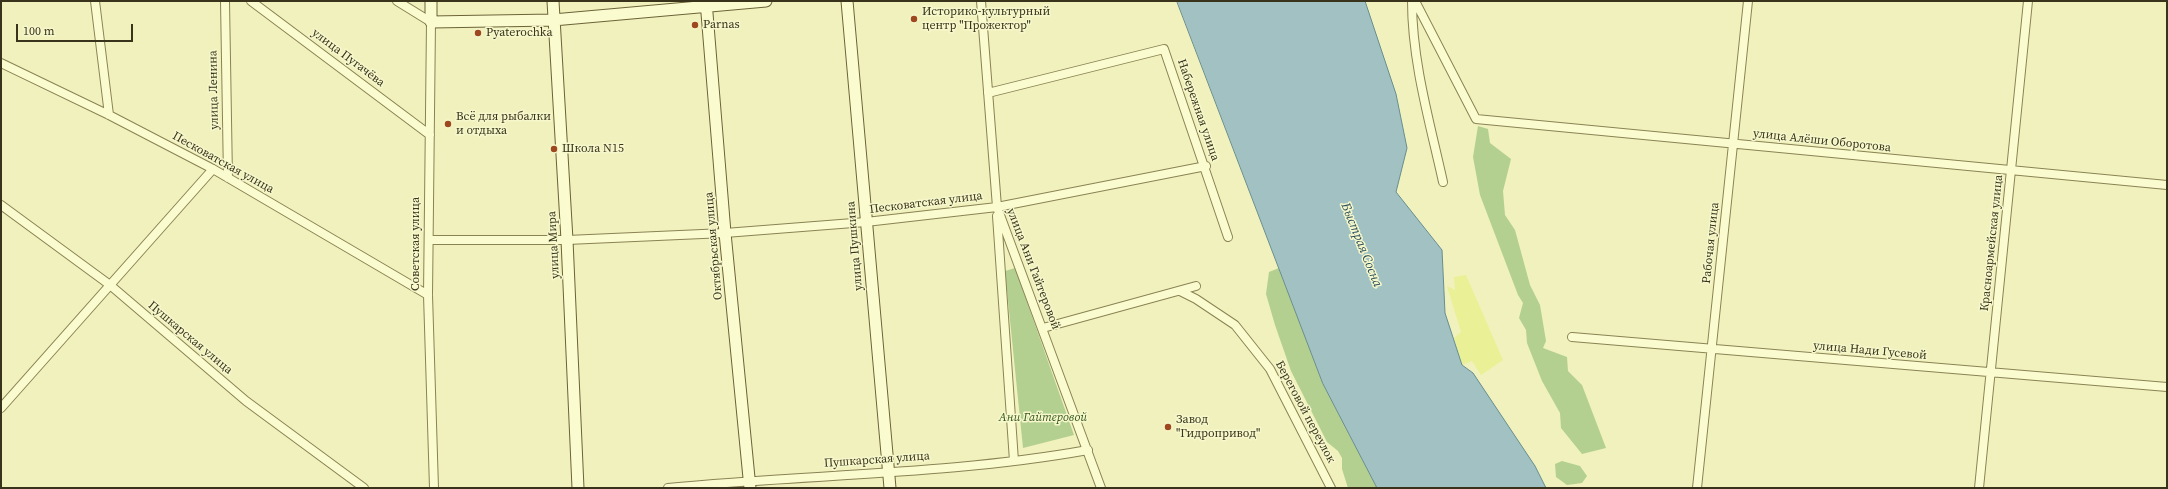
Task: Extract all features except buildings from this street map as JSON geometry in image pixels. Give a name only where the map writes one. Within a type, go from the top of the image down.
[{"type":"street","points":[[95,1],[109,116]]},
{"type":"street","name":"улица Ленина","points":[[225,1],[228,178]]},
{"type":"street","name":"улица Пугачёва","points":[[251,1],[430,135]]},
{"type":"street","points":[[397,1],[431,22],[553,20],[706,4],[766,1]]},
{"type":"street","name":"Советская улица","points":[[431,1],[428,295],[434,488]]},
{"type":"street","name":"улица Мира","points":[[552,1],[567,240],[578,488]]},
{"type":"street","name":"улица Пушкина","points":[[847,1],[890,488]]},
{"type":"street","name":"улица Ани Гайтеровой","points":[[981,1],[997,207],[1101,488]]},
{"type":"street","points":[[1414,1],[1412,25],[1427,111],[1443,182]]},
{"type":"street","name":"улица Алёши Оборотова","points":[[1414,1],[1476,119],[2167,186]]},
{"type":"street","name":"Рабочая улица","points":[[1697,488],[1748,1]]},
{"type":"street","name":"Красноармейская улица","points":[[1979,488],[2028,1]]},
{"type":"street","name":"Октябрьская улица","points":[[706,4],[725,233],[750,484]]},
{"type":"street","name":"Набережная улица","points":[[988,93],[1164,49],[1206,166],[1228,237]]},
{"type":"street","name":"Песковатская улица","points":[[1,63],[213,169],[428,295]]},
{"type":"street","name":"Песковатская улица","points":[[429,240],[567,240],[725,233],[866,222],[997,207],[1206,166]]},
{"type":"street","points":[[1,408],[213,169]]},
{"type":"street","name":"Пушкарская улица","points":[[1,205],[110,285],[246,401],[364,488]]},
{"type":"street","points":[[997,207],[1014,461]]},
{"type":"street","points":[[1043,328],[1196,286]]},
{"type":"street","name":"Береговой переулок","points":[[1180,291],[1196,299],[1235,325],[1270,369],[1331,488]]},
{"type":"street","name":"улица Нади Гусевой","points":[[1572,337],[1712,350],[2167,387]]},
{"type":"street","name":"Пушкарская улица","points":[[668,488],[750,484],[888,473],[1014,461],[1088,450]]},
{"type":"green space","points":[[1478,126],[1488,129],[1490,143],[1511,159],[1503,191],[1505,215],[1515,230],[1530,285],[1540,305],[1546,341],[1543,348],[1567,357],[1568,371],[1582,385],[1606,448],[1582,454],[1561,428],[1560,413],[1542,381],[1527,343],[1526,330],[1519,318],[1523,303],[1518,295],[1480,195],[1473,157]]},
{"type":"green space","name":"Ани Гайтеровой","points":[[1015,268],[1074,435],[1023,448],[1005,271]]},
{"type":"green space","points":[[1279,268],[1323,384],[1377,488],[1348,488],[1342,469],[1342,458],[1338,451],[1327,442],[1291,371],[1266,294],[1269,272]]},
{"type":"green space","points":[[1562,461],[1580,466],[1587,476],[1582,483],[1567,485],[1556,477],[1555,464]]},
{"type":"sand","points":[[1466,275],[1503,360],[1481,375],[1472,361],[1462,365],[1454,338],[1461,332],[1447,286],[1455,290],[1454,277]]},
{"type":"water","name":"Быстрая Сосна","points":[[1177,1],[1365,1],[1396,94],[1407,148],[1396,192],[1442,250],[1445,313],[1462,365],[1473,373],[1535,466],[1546,488],[1377,488],[1323,384]]},
{"type":"place","name":"Историко-культурный центр \"Прожектор\"","points":[[914,19]]},
{"type":"place","name":"Parnas","points":[[695,25]]},
{"type":"place","name":"Pyaterochka","points":[[478,33]]},
{"type":"place","name":"Всё для рыбалки и отдыха","points":[[448,124]]},
{"type":"place","name":"Школа N15","points":[[554,149]]},
{"type":"place","name":"Завод \"Гидропривод\"","points":[[1168,427]]}]
